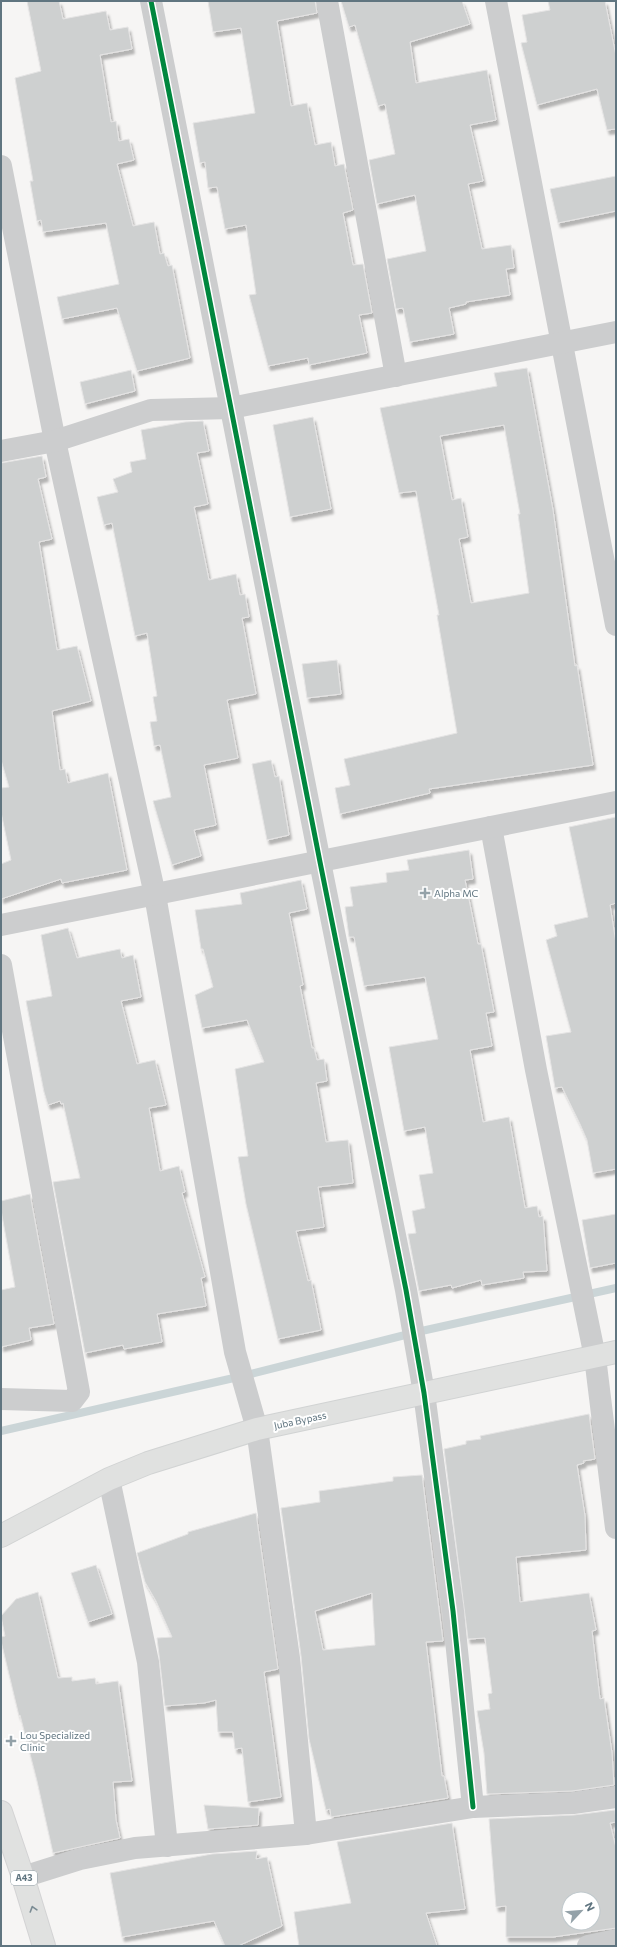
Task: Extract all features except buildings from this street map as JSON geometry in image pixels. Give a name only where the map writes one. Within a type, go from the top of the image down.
[{"type":"main road","name":"Juba Bypass","points":[[1,1536],[109,1479],[148,1463],[257,1429],[616,1352]]},
{"type":"main road","name":"A43","points":[[1,1812],[24,1877],[44,1946]]},
{"type":"street","points":[[152,1],[320,862],[406,1290],[424,1393],[453,1611],[473,1808]]},
{"type":"street","points":[[327,1],[396,376]]},
{"type":"street","points":[[496,1],[616,625]]},
{"type":"street","points":[[1,166],[55,441],[156,894],[235,1352],[257,1429],[289,1658],[306,1834]]},
{"type":"street","points":[[1,451],[55,441],[151,410],[231,408],[616,332]]},
{"type":"street","points":[[1,925],[616,802]]},
{"type":"street","points":[[490,827],[536,1070],[595,1357],[616,1528]]},
{"type":"street","points":[[1,965],[80,1392],[72,1401],[1,1399]]},
{"type":"street","points":[[109,1479],[148,1662],[167,1846]]},
{"type":"street","points":[[24,1877],[80,1859],[135,1848],[306,1834],[473,1808],[573,1803],[616,1797]]},
{"type":"street","points":[[588,1946],[616,1940]]},
{"type":"waterway","points":[[1,1431],[247,1375],[417,1332],[616,1288]]},
{"type":"cycle path","points":[[151,1],[320,862],[406,1290],[424,1393],[453,1611],[473,1807]]},
{"type":"place","name":"Alpha MC","points":[[425,893]]},
{"type":"place","name":"Lou Specialized Clinic","points":[[11,1741]]}]
